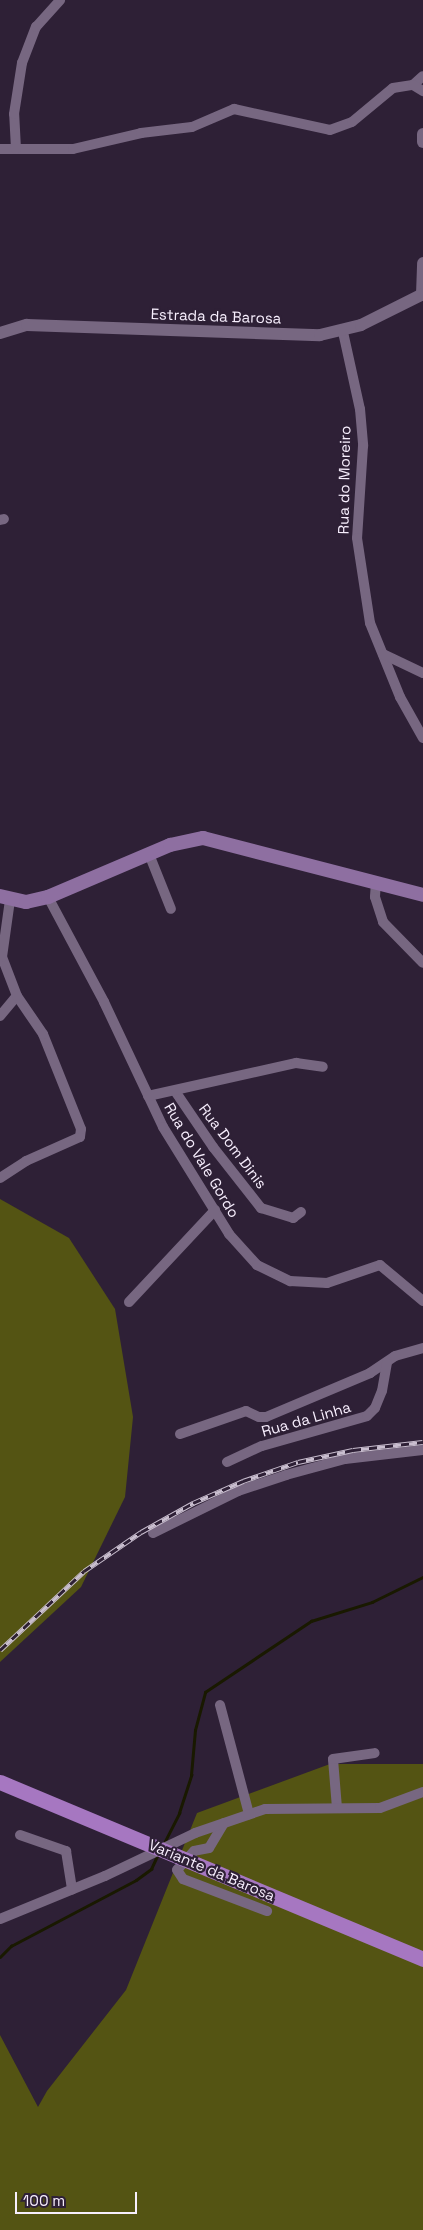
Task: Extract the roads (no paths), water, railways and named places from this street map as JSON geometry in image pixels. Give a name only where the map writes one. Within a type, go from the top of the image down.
[{"type":"main road","points":[[5,898],[26,902],[48,897],[149,854],[192,839],[211,839],[423,895]]},
{"type":"main road","name":"Variante da Barosa","points":[[0,1782],[423,1959]]},
{"type":"street","points":[[16,149],[14,114],[20,70],[36,27],[60,0]]},
{"type":"street","points":[[0,149],[73,149],[141,133],[192,127],[234,109],[320,130],[337,129],[360,116],[385,92],[413,85],[423,76]]},
{"type":"street","points":[[413,85],[423,91]]},
{"type":"street","points":[[423,134],[423,142]]},
{"type":"street","points":[[422,294],[423,263]]},
{"type":"street","name":"Estrada da Barosa","points":[[0,332],[27,325],[286,335],[343,332],[422,294]]},
{"type":"street","name":"Rua do Moreiro","points":[[343,332],[360,409],[363,446],[357,538],[370,623],[400,697],[423,738]]},
{"type":"street","points":[[383,654],[423,673]]},
{"type":"street","points":[[149,854],[171,908]]},
{"type":"street","points":[[376,882],[375,897],[383,922],[423,963]]},
{"type":"street","name":"Rua do Vale Gordo","points":[[48,897],[163,1127],[229,1234],[258,1265],[290,1281],[326,1283],[380,1265],[423,1301]]},
{"type":"street","points":[[0,1178],[26,1161],[80,1138],[81,1129],[43,1034],[17,996],[2,957],[5,898]]},
{"type":"street","points":[[0,1016],[17,996]]},
{"type":"street","points":[[148,1096],[175,1092],[296,1063],[323,1067]]},
{"type":"street","name":"Rua Dom Dinis","points":[[175,1092],[213,1147],[262,1208],[293,1218],[301,1212]]},
{"type":"street","points":[[129,1302],[215,1210]]},
{"type":"street","points":[[180,1434],[246,1412],[266,1417],[349,1383],[387,1363],[395,1356],[423,1348]]},
{"type":"street","name":"Rua da Linha","points":[[227,1462],[262,1446],[367,1416],[375,1408],[382,1391],[387,1363]]},
{"type":"street","points":[[154,1534],[238,1491],[286,1475],[346,1459],[423,1450]]},
{"type":"street","points":[[220,1705],[249,1814]]},
{"type":"street","points":[[337,1808],[333,1759],[375,1753]]},
{"type":"street","points":[[0,1919],[249,1814],[286,1806],[380,1808],[423,1792]]},
{"type":"street","points":[[224,1823],[209,1848],[194,1851],[177,1870],[183,1879],[267,1911]]},
{"type":"street","points":[[20,1835],[66,1851],[72,1890]]},
{"type":"waterway","points":[[163,1845],[179,1813],[191,1775],[195,1730],[205,1692],[311,1621],[372,1602],[423,1577]]},
{"type":"waterway","points":[[0,1957],[11,1946],[136,1880],[151,1869],[158,1854]]},
{"type":"railway","points":[[0,1650],[84,1571],[141,1532],[193,1503],[243,1481],[298,1462],[353,1450],[423,1442]]}]
